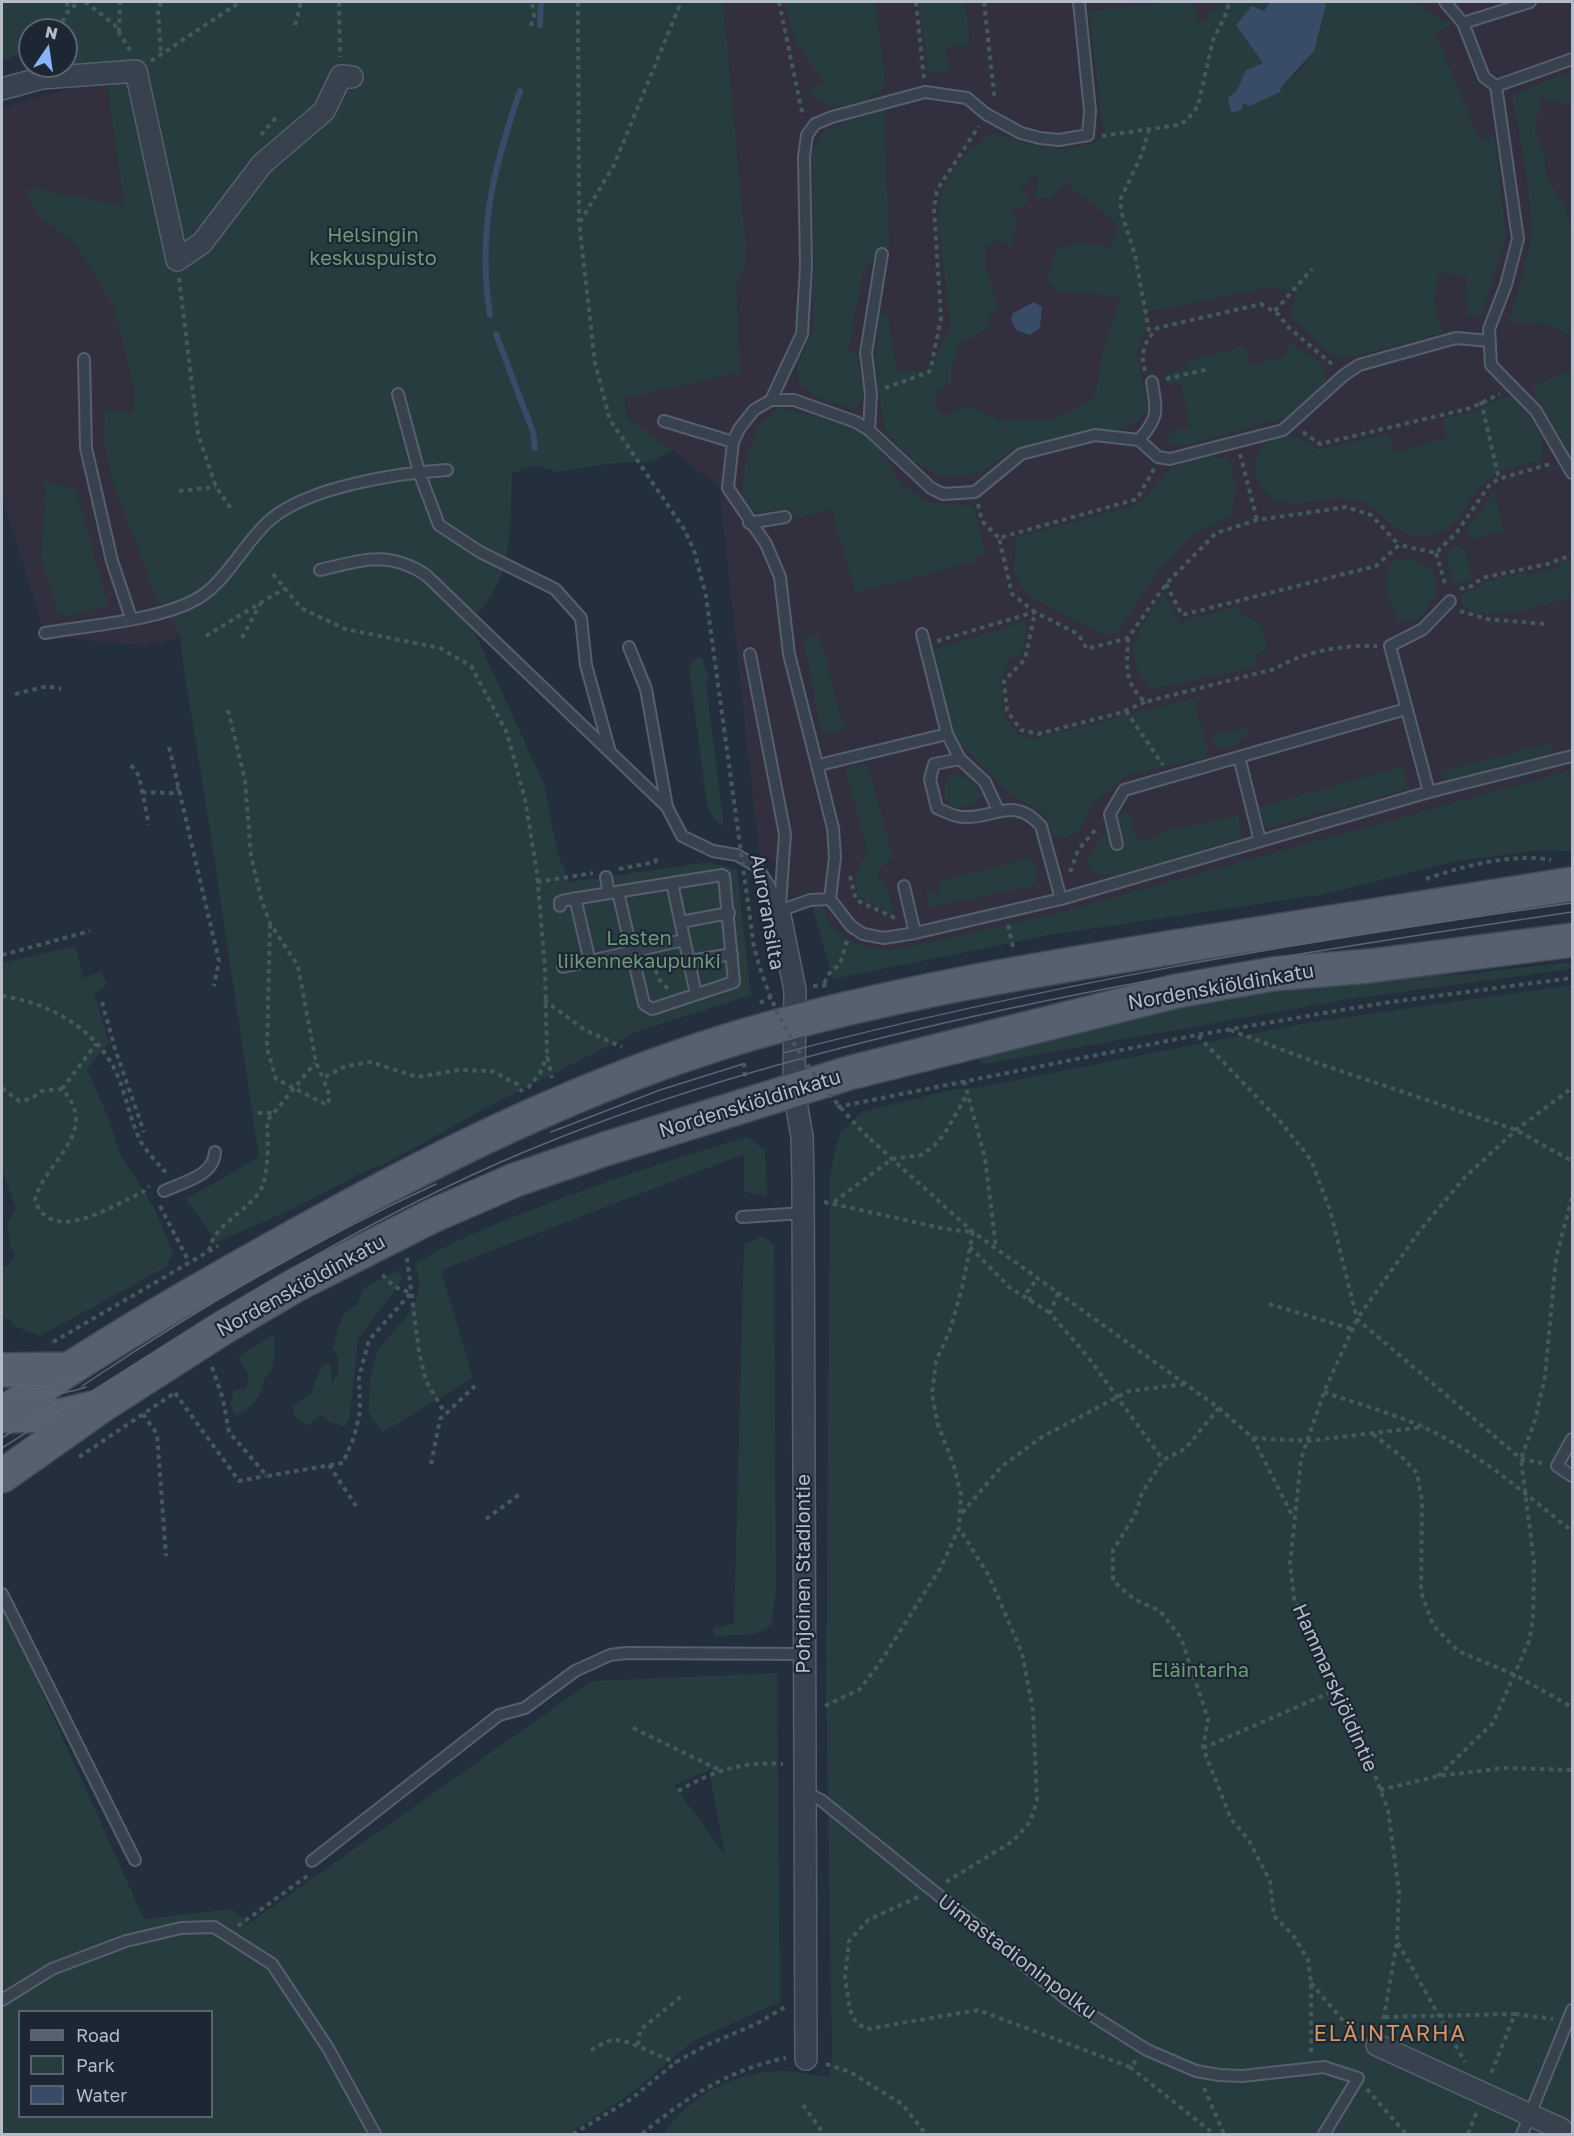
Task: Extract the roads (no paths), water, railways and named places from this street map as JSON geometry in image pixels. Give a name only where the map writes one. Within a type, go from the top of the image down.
[{"type":"main road","points":[[2,1415],[68,1369],[237,1269],[380,1189],[489,1134],[639,1071],[743,1036],[989,978],[1572,884]]},
{"type":"main road","name":"Nordenskiöldinkatu","points":[[2,1476],[104,1404],[221,1329],[296,1285],[432,1216],[515,1180],[794,1090],[903,1059],[1177,991],[1273,974],[1369,966],[1572,940]]},
{"type":"main road","points":[[2,1370],[68,1369]]},
{"type":"main road","points":[[2,1415],[63,1415],[104,1404]]},
{"type":"street","points":[[2,89],[42,78],[136,71],[177,260],[202,243],[261,164],[324,111],[346,76]]},
{"type":"street","name":"Pohjoinen Stadiontie","points":[[779,911],[795,990],[794,1090],[802,1137],[804,1207],[806,2059]]},
{"type":"street","points":[[1377,2045],[1483,2094],[1526,2125],[1562,2129]]},
{"type":"lane","points":[[771,400],[802,334],[806,266],[804,157],[807,135],[815,124],[832,117],[925,92],[967,98],[986,114],[1021,133],[1059,140],[1088,135],[1090,111],[1079,2]]},
{"type":"lane","points":[[1445,2],[1463,22],[1484,77],[1496,86],[1518,239],[1506,285],[1489,328],[1491,365],[1536,411],[1572,473]]},
{"type":"lane","points":[[1463,22],[1530,2]]},
{"type":"lane","points":[[1496,86],[1572,59]]},
{"type":"lane","points":[[869,430],[871,394],[866,353],[882,254]]},
{"type":"lane","points":[[1490,341],[1456,338],[1359,365],[1344,375],[1283,430],[1170,459],[1158,457],[1139,440],[1095,435],[1020,454],[975,492],[943,494],[931,488],[869,430],[849,419],[794,400],[771,400],[754,410],[745,419],[734,442],[728,489],[749,523],[766,544],[780,578],[789,654],[819,765],[833,828],[835,857],[830,899],[851,926],[863,934],[884,938],[915,933],[1061,899],[1429,792],[1572,756]]},
{"type":"lane","points":[[84,359],[86,447],[112,561],[131,618]]},
{"type":"lane","points":[[1139,440],[1153,424],[1157,413],[1152,382]]},
{"type":"lane","points":[[398,394],[418,472],[439,525],[480,552],[555,589],[580,618],[586,665],[610,752]]},
{"type":"lane","points":[[664,421],[734,442]]},
{"type":"lane","points":[[45,633],[166,613],[207,593],[269,521],[290,504],[369,482],[418,472],[447,470]]},
{"type":"lane","points":[[749,523],[785,517]]},
{"type":"lane","points":[[321,570],[372,557],[409,564],[426,575],[667,807]]},
{"type":"lane","points":[[1429,792],[1390,646],[1424,629],[1449,597]]},
{"type":"lane","points":[[923,639],[947,734],[960,759],[985,782],[998,810]]},
{"type":"lane","points":[[629,647],[646,688],[667,807],[682,836],[713,851],[737,855],[756,866],[770,887],[779,911]]},
{"type":"lane","points":[[750,654],[785,834],[779,911]]},
{"type":"lane","points":[[1117,844],[1110,814],[1124,790],[1406,709]]},
{"type":"lane","points":[[819,765],[947,734]]},
{"type":"lane","points":[[1239,758],[1260,841]]},
{"type":"lane","points":[[960,759],[934,764],[930,779],[937,808],[950,815],[966,818],[998,810],[1025,812],[1041,825],[1061,899]]},
{"type":"lane","points":[[560,906],[560,902],[613,891],[724,876],[734,982],[652,1009],[644,1004],[632,952],[613,891],[606,874]]},
{"type":"lane","points":[[672,883],[696,994]]},
{"type":"lane","points":[[904,886],[915,933]]},
{"type":"lane","points":[[575,898],[590,962]]},
{"type":"lane","points":[[779,911],[810,900],[830,899]]},
{"type":"lane","points":[[681,922],[729,913]]},
{"type":"lane","points":[[563,967],[684,940]]},
{"type":"lane","points":[[689,961],[732,954]]},
{"type":"lane","points":[[164,1191],[206,1171],[214,1162],[215,1152]]},
{"type":"lane","points":[[742,1217],[804,1207]]},
{"type":"lane","points":[[1572,1439],[1557,1466],[1572,1476]]},
{"type":"lane","points":[[2,1594],[135,1860]]},
{"type":"lane","points":[[312,1861],[499,1715],[525,1708],[575,1671],[602,1659],[626,1653],[804,1654]]},
{"type":"lane","name":"Uimastadioninpolku","points":[[804,1792],[821,1800],[1069,2001],[1147,2050],[1196,2071],[1242,2076],[1324,2067],[1358,2078],[1324,2134]]},
{"type":"lane","points":[[2,2000],[52,1969],[135,1938],[181,1928],[214,1927],[272,1964],[328,2048],[375,2134]]},
{"type":"lane","points":[[1526,2125],[1572,2010]]},
{"type":"water","points":[[1270,2],[1327,2],[1314,51],[1281,87],[1280,92],[1250,106],[1243,103],[1241,110],[1231,113],[1228,97],[1236,92],[1246,70],[1263,63],[1236,25],[1252,6],[1264,11]]},
{"type":"water","points":[[1034,302],[1042,307],[1040,328],[1030,335],[1016,330],[1011,320],[1013,313]]},
{"type":"waterway","points":[[540,25],[541,2]]},
{"type":"waterway","points":[[490,315],[485,256],[490,201],[502,147],[520,91]]},
{"type":"waterway","points":[[496,334],[533,432],[535,448]]},
{"type":"tram line","points":[[783,1053],[979,1006],[1176,966],[1373,932],[1572,903]]},
{"type":"tram line","points":[[2,1448],[206,1320],[343,1240],[486,1168],[616,1116],[726,1080],[837,1049],[1077,994],[1289,956],[1572,912]]},
{"type":"tram line","points":[[551,1132],[660,1090],[743,1064]]},
{"type":"tram line","points":[[82,1386],[168,1330],[255,1278],[344,1229],[436,1184]]},
{"type":"tram line","points":[[2,1384],[50,1386],[88,1376]]},
{"type":"tram line","points":[[2,1393],[44,1395],[65,1393],[86,1387]]},
{"type":"tram line","points":[[2,1438],[54,1404]]},
{"type":"district","name":"ELÄINTARHA","points":[[1390,2034]]},
{"type":"park label","name":"Helsingin keskuspuisto","points":[[373,248]]},
{"type":"park label","name":"Lasten liikennekaupunki","points":[[639,950]]},
{"type":"park label","name":"Eläintarha","points":[[1200,1671]]}]
